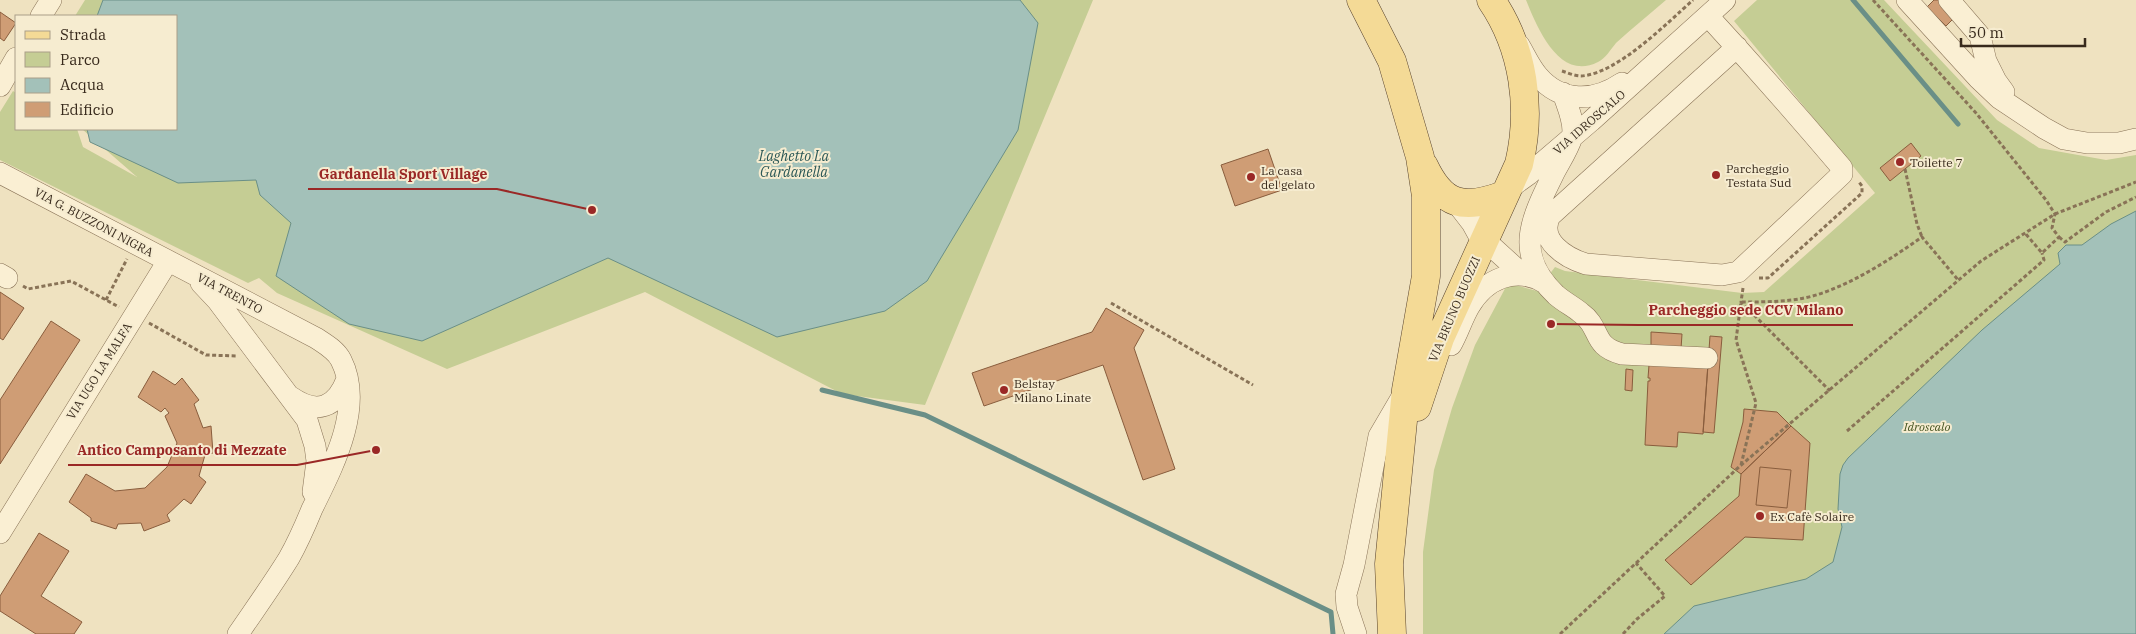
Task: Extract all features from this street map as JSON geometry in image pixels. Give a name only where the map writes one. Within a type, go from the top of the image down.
[{"type":"main road","name":"VIA BRUNO BUOZZI","points":[[1412,396],[1519,164],[1525,131],[1526,111],[1518,57],[1495,6]]},
{"type":"main road","points":[[1369,7],[1392,61],[1420,157],[1432,183],[1444,195],[1455,202],[1479,203],[1505,193]]},
{"type":"main road","name":"VIA BRUNO BUOZZI","points":[[1392,634],[1389,564],[1393,513],[1412,396],[1426,276],[1426,196],[1420,157]]},
{"type":"street","points":[[43,15],[51,0]]},
{"type":"street","name":"VIA IDROSCALO","points":[[1505,193],[1572,137],[1725,0]]},
{"type":"street","points":[[1907,0],[1979,79],[1999,98],[2064,139],[2087,143],[2119,143],[2136,139]]},
{"type":"street","points":[[1949,0],[1980,36],[1986,62],[1996,81],[2024,113]]},
{"type":"street","name":"VIA IDROSCALO","points":[[1495,6],[1538,76],[1563,93],[1586,98],[1603,94],[1670,51]]},
{"type":"street","points":[[1708,16],[1736,47],[1842,168],[1840,176],[1738,272],[1722,275],[1679,270],[1586,264],[1574,261],[1557,248],[1548,234],[1546,226],[1550,216],[1736,47]]},
{"type":"street","points":[[0,86],[10,59]]},
{"type":"street","points":[[1563,93],[1571,120],[1572,137],[1549,182],[1532,224],[1530,254],[1532,262],[1544,282],[1558,297],[1586,316],[1602,344],[1610,351],[1622,354],[1707,358]]},
{"type":"street","name":"VIA G. BUZZONI NIGRA","points":[[0,173],[188,271]]},
{"type":"street","points":[[1455,202],[1484,240],[1522,274]]},
{"type":"street","name":"VIA UGO LA MALFA","points":[[0,533],[168,261]]},
{"type":"street","name":"VIA TRENTO","points":[[188,271],[327,345],[341,360],[347,379],[348,416],[340,447],[288,559],[238,634]]},
{"type":"street","name":"VIA TRENTO","points":[[188,271],[217,300],[307,420],[315,446],[316,474],[306,523]]},
{"type":"street","points":[[1412,396],[1475,298],[1485,288],[1499,278],[1522,274],[1530,275],[1544,282]]},
{"type":"street","points":[[291,397],[308,406],[322,407],[334,401],[340,395],[347,379]]},
{"type":"street","name":"VIA BRUNO BUOZZI","points":[[1356,634],[1347,607],[1347,587],[1354,565],[1380,436],[1412,396]]},
{"type":"path","points":[[1558,69],[1580,76],[1602,71],[1649,38],[1693,0]]},
{"type":"path","points":[[1873,0],[1976,113],[2055,214]]},
{"type":"path","points":[[1905,169],[1917,224],[1922,238],[1959,281]]},
{"type":"path","points":[[1752,278],[1768,278],[1862,193],[1862,186],[1856,178]]},
{"type":"path","points":[[1560,634],[1740,466],[1981,261],[2055,214],[2136,182]]},
{"type":"path","points":[[2055,214],[2052,228],[2065,242],[2106,212],[2136,197]]},
{"type":"path","points":[[1847,431],[2044,260],[2042,253],[2025,234]]},
{"type":"path","points":[[2042,253],[2060,237]]},
{"type":"path","points":[[1741,302],[1800,299],[1843,285],[1886,262],[1922,238]]},
{"type":"path","points":[[106,300],[128,258],[133,260],[140,246]]},
{"type":"path","points":[[1740,466],[1756,403],[1736,340],[1742,293]]},
{"type":"path","points":[[1741,302],[1830,391]]},
{"type":"path","points":[[1111,303],[1253,385]]},
{"type":"path","points":[[1623,634],[1664,596],[1636,563]]},
{"type":"green space","name":"Laghetto La Gardanella","points":[[85,0],[1093,0],[925,405],[842,394],[645,292],[447,369],[277,293],[259,278],[248,283],[0,160],[0,112],[13,91],[15,92],[15,130],[77,130],[83,147],[137,177],[83,130],[178,130],[178,15],[76,15]]},
{"type":"green space","points":[[1526,0],[1666,0],[1616,43],[1603,59],[1584,66],[1572,65],[1551,49],[1536,24]]},
{"type":"green space","name":"Idroscalo","points":[[1757,0],[1884,0],[1997,120],[2039,148],[2106,160],[2136,155],[2136,634],[1423,634],[1423,552],[1434,470],[1452,408],[1475,345],[1508,283],[1537,291],[1555,267],[1565,271],[1742,293],[1764,292],[1875,193],[1734,21]]},
{"type":"water","name":"Laghetto La Gardanella","points":[[103,0],[1020,0],[1038,23],[1018,130],[927,281],[885,311],[777,337],[608,258],[422,341],[349,324],[276,276],[291,223],[260,195],[256,180],[178,183],[90,142],[87,130],[178,130],[178,15],[97,15]]},
{"type":"water","name":"Idroscalo","points":[[2136,211],[2136,634],[1664,634],[1694,606],[1806,579],[1833,562],[1842,527],[1838,509],[1840,474],[1848,458],[1982,330],[2060,264],[2058,253],[2066,245],[2082,245],[2111,224]]},
{"type":"building","points":[[1934,0],[1940,0],[1956,16],[1946,26],[1927,7]]},
{"type":"building","points":[[0,12],[15,22],[15,24],[4,41],[0,38]]},
{"type":"building","name":"Toilette 7","points":[[1911,143],[1921,156],[1890,181],[1880,168]]},
{"type":"building","name":"La casa del gelato","points":[[1268,149],[1282,190],[1235,206],[1221,165]]},
{"type":"building","points":[[0,292],[24,308],[3,340],[0,338]]},
{"type":"building","name":"Belstay Milano Linate","points":[[1106,308],[1144,330],[1134,348],[1175,469],[1143,480],[1103,365],[984,406],[972,373],[1092,332]]},
{"type":"building","points":[[51,321],[80,340],[0,464],[0,400]]},
{"type":"building","points":[[1651,332],[1682,334],[1681,349],[1651,348]]},
{"type":"building","points":[[1710,336],[1722,337],[1714,433],[1703,432]]},
{"type":"building","points":[[1649,365],[1708,365],[1703,434],[1678,432],[1677,447],[1645,445],[1648,381],[1650,381],[1650,378],[1648,378]]},
{"type":"building","points":[[1626,369],[1633,370],[1632,391],[1625,390]]},
{"type":"building","points":[[153,371],[175,385],[182,378],[199,400],[194,404],[203,428],[211,426],[213,453],[205,455],[199,476],[206,482],[191,504],[184,499],[167,515],[170,521],[144,531],[141,523],[118,524],[116,529],[91,521],[91,518],[69,502],[86,474],[115,491],[145,488],[167,467],[177,443],[165,416],[169,413],[165,408],[161,412],[138,397]]},
{"type":"building","points":[[1744,409],[1777,412],[1791,426],[1741,474],[1731,467],[1743,422]]},
{"type":"building","name":"Ex Cafè Solaire","points":[[1791,426],[1810,443],[1803,540],[1745,537],[1691,585],[1665,560],[1739,496],[1741,474]]},
{"type":"building","points":[[1760,467],[1791,470],[1787,508],[1756,505]]},
{"type":"building","points":[[39,533],[69,551],[41,596],[82,622],[74,634],[36,634],[0,611],[0,596]]},
{"type":"waterway","points":[[1853,0],[1958,124]]},
{"type":"waterway","points":[[822,390],[925,415],[1331,612],[1333,634]]},
{"type":"place","name":"Toilette 7","points":[[1900,162]]},
{"type":"place","name":"Parcheggio Testata Sud","points":[[1716,175]]},
{"type":"place","name":"La casa del gelato","points":[[1251,177]]},
{"type":"place","name":"Gardanella Sport Village","points":[[592,210]]},
{"type":"place","name":"Parcheggio sede CCV Milano","points":[[1551,324]]},
{"type":"place","name":"Belstay Milano Linate","points":[[1004,390]]},
{"type":"place","name":"Antico Camposanto di Mezzate","points":[[376,450]]},
{"type":"place","name":"Ex Cafè Solaire","points":[[1760,516]]}]
